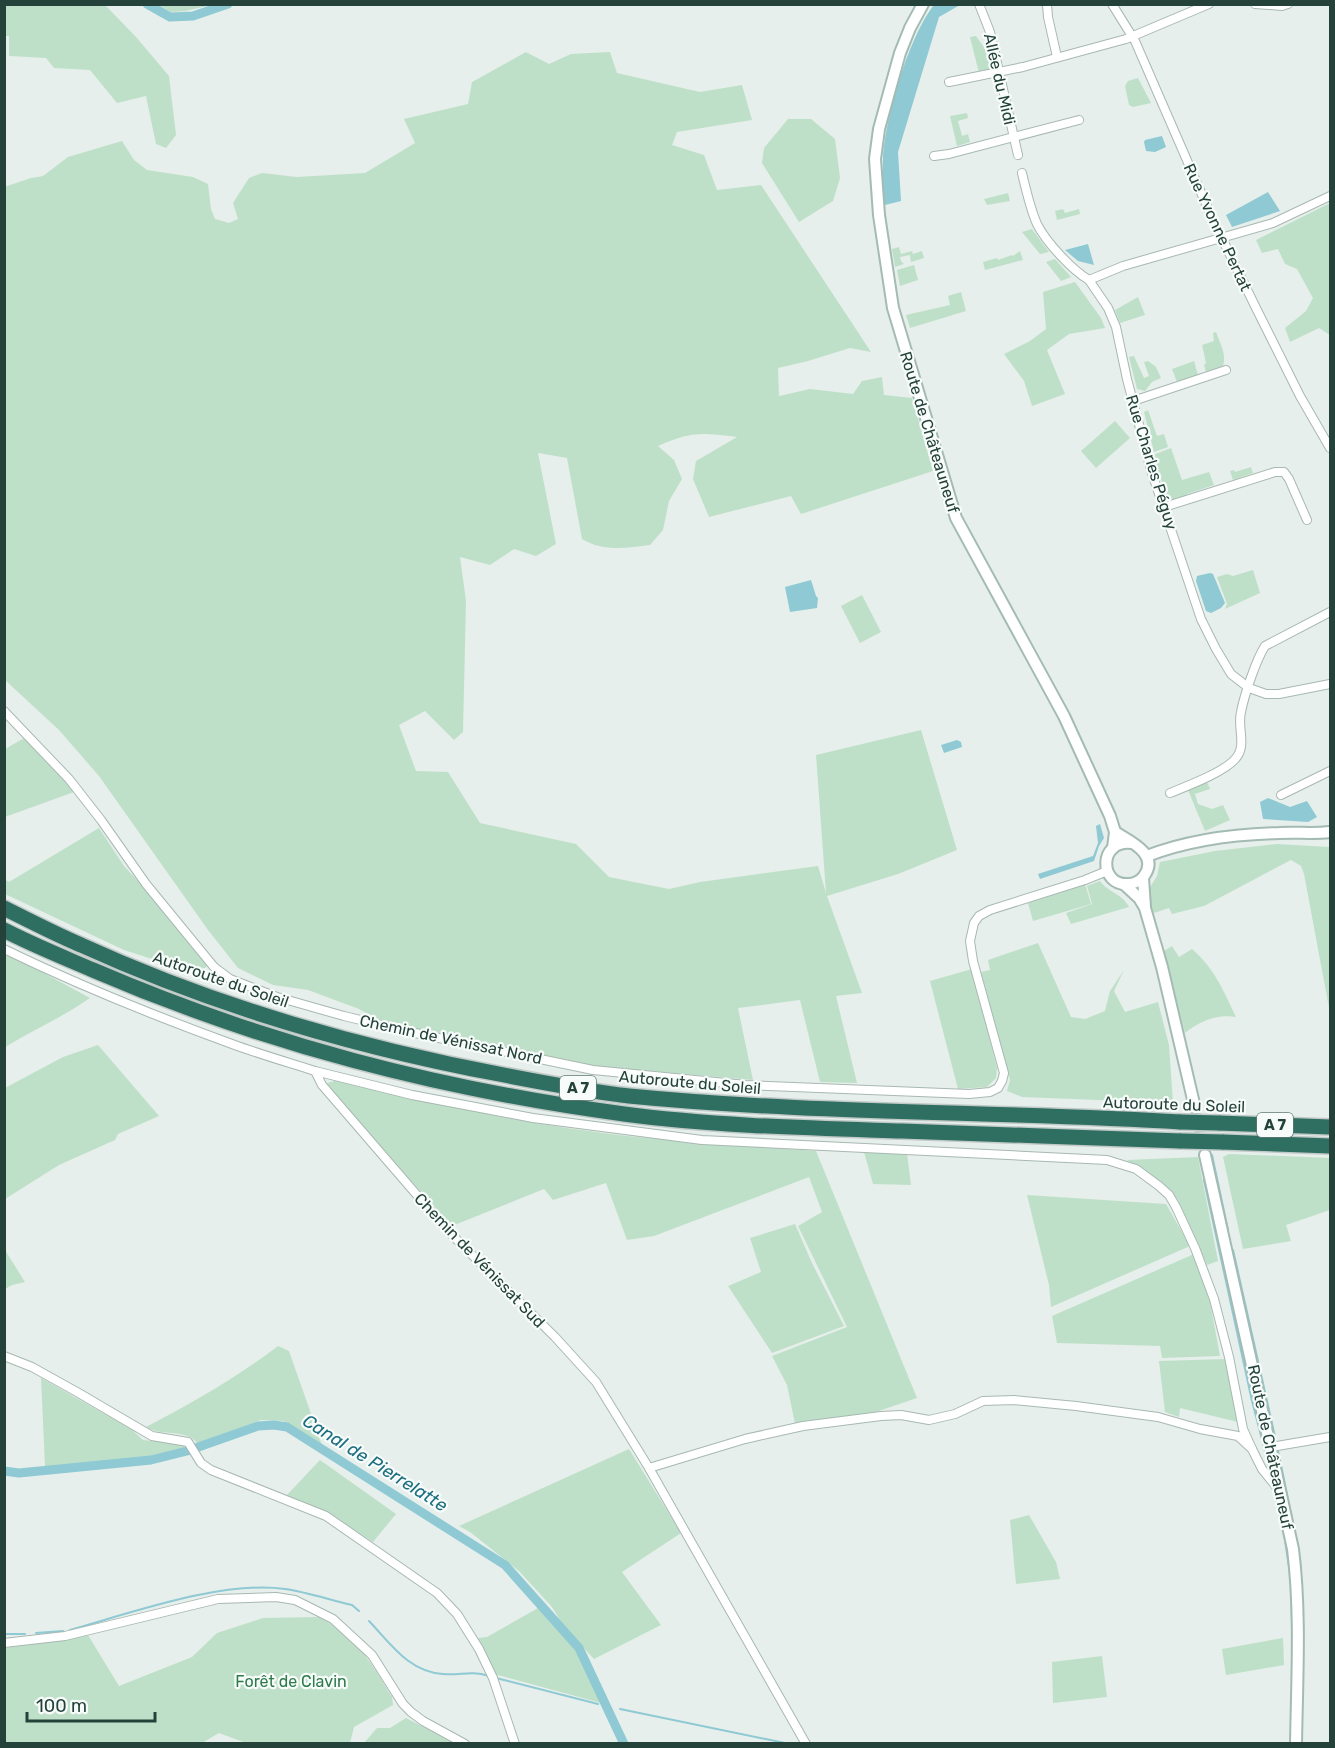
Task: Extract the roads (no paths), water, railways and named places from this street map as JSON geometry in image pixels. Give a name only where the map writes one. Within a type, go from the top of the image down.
[{"type":"highway","name":"Autoroute du Soleil","points":[[4,908],[81,945],[150,974],[251,1011],[437,1063],[536,1082],[626,1095],[855,1112],[1330,1127]]},
{"type":"highway","name":"A 7","points":[[4,930],[198,1013],[298,1046],[416,1077],[517,1097],[626,1114],[740,1124],[1330,1146]]},
{"type":"main road","name":"Route de Châteauneuf","points":[[923,4],[900,52],[879,129],[875,159],[879,216],[893,308],[956,518],[1064,716],[1115,832],[1113,848],[1106,858],[1107,871]]},
{"type":"main road","points":[[1115,832],[1141,847],[1147,856],[1148,868],[1143,878],[1144,908]]},
{"type":"main road","points":[[1147,856],[1215,839],[1250,834],[1330,832]]},
{"type":"main road","points":[[1113,848],[1121,843],[1131,843]]},
{"type":"main road","points":[[1107,871],[1111,878],[1125,885],[1139,898],[1144,908],[1162,967],[1194,1108]]},
{"type":"main road","points":[[1125,885],[1143,878]]},
{"type":"main road","name":"Route de Châteauneuf","points":[[1205,1155],[1288,1522],[1296,1572],[1298,1630],[1296,1743]]},
{"type":"street","name":"Allée du Midi","points":[[979,4],[988,27],[1018,155]]},
{"type":"street","points":[[1047,4],[1058,57]]},
{"type":"street","name":"Rue Yvonne Pertat","points":[[1112,4],[1133,37],[1221,237],[1297,390],[1330,448]]},
{"type":"street","points":[[949,82],[999,72],[1133,37],[1209,4]]},
{"type":"street","points":[[1255,4],[1282,6],[1288,4]]},
{"type":"street","points":[[934,156],[1014,138],[1079,120]]},
{"type":"street","name":"Rue Charles Péguy","points":[[1022,173],[1029,203],[1038,226],[1079,274],[1089,280],[1114,320],[1151,471],[1201,619],[1231,674],[1249,688]]},
{"type":"street","points":[[1089,280],[1123,266],[1273,223],[1330,196]]},
{"type":"street","points":[[1133,401],[1226,370]]},
{"type":"street","points":[[1164,507],[1275,472],[1284,472],[1289,478],[1307,520]]},
{"type":"street","points":[[1170,794],[1203,780],[1235,760],[1242,747],[1240,714],[1258,656],[1265,646],[1330,612]]},
{"type":"street","points":[[1249,688],[1266,694],[1279,694],[1330,684]]},
{"type":"street","name":"Chemin de Vénissat Nord","points":[[4,711],[69,779],[146,884],[214,967],[230,979],[277,997],[344,1016],[593,1070],[746,1084],[869,1091],[969,1094],[990,1092],[998,1088],[1004,1073],[973,961],[970,941],[974,923],[979,916],[990,910],[1107,871]]},
{"type":"street","points":[[1281,795],[1330,771]]},
{"type":"street","points":[[4,949],[49,971],[142,1010],[234,1045],[315,1071],[412,1095],[533,1118],[702,1140],[1107,1161],[1136,1169],[1168,1195],[1195,1248],[1214,1299],[1229,1357],[1243,1429],[1262,1469],[1280,1492]]},
{"type":"street","name":"Chemin de Vénissat Sud","points":[[315,1071],[322,1085],[448,1231],[555,1337],[596,1382],[732,1610],[782,1704],[806,1743]]},
{"type":"street","points":[[4,1356],[32,1367],[140,1431],[152,1436],[188,1442],[196,1457],[211,1470],[326,1516],[437,1593],[458,1614],[479,1648],[493,1678],[515,1743]]},
{"type":"street","points":[[649,1468],[745,1439],[803,1426],[891,1415],[929,1420],[955,1414],[983,1401],[1014,1400],[1158,1417],[1200,1429],[1238,1436],[1252,1449]]},
{"type":"street","points":[[1271,1447],[1330,1437]]},
{"type":"street","points":[[4,1643],[65,1636],[218,1599],[276,1597],[296,1600],[333,1619],[372,1655],[403,1704],[411,1712],[423,1721],[465,1743]]},
{"type":"water","points":[[934,5],[960,5],[939,17],[898,152],[901,201],[885,205],[883,159],[893,100],[916,36]]},
{"type":"water","points":[[1162,136],[1166,147],[1155,152],[1146,151],[1145,140]]},
{"type":"water","points":[[1268,192],[1280,211],[1232,227],[1226,215]]},
{"type":"water","points":[[1088,244],[1094,265],[1078,261],[1065,250]]},
{"type":"water","points":[[1213,574],[1225,603],[1211,613],[1206,611],[1196,581],[1197,576]]},
{"type":"water","points":[[811,580],[818,598],[817,608],[790,612],[785,587]]},
{"type":"water","points":[[957,740],[961,742],[962,747],[944,753],[941,745]]},
{"type":"water","points":[[1268,798],[1290,807],[1307,801],[1317,817],[1308,822],[1263,819],[1260,802]]},
{"type":"water","points":[[1100,824],[1104,838],[1094,861],[1040,879],[1038,874],[1093,856],[1098,843],[1096,826]]},
{"type":"waterway","name":"Canal de Pierrelatte","points":[[147,4],[170,17],[193,16],[228,4]]},
{"type":"waterway","points":[[1212,1155],[1228,1230]]},
{"type":"waterway","points":[[1204,1180],[1252,1401],[1268,1462]]},
{"type":"waterway","points":[[1233,1250],[1276,1441]]},
{"type":"waterway","name":"Canal de Pierrelatte","points":[[4,1471],[19,1473],[151,1460],[187,1451],[258,1426],[287,1427],[505,1565],[579,1648],[624,1744]]},
{"type":"waterway","points":[[1278,1451],[1298,1547]]},
{"type":"waterway","points":[[1276,1499],[1280,1518]]},
{"type":"waterway","points":[[1284,1533],[1291,1581],[1292,1621]]},
{"type":"waterway","points":[[1300,1559],[1302,1592]]},
{"type":"waterway","points":[[70,1630],[177,1600],[234,1589],[260,1587],[310,1594],[352,1605],[359,1611]]},
{"type":"waterway","points":[[369,1621],[393,1647],[420,1668],[443,1674],[476,1673],[489,1676]]},
{"type":"waterway","points":[[36,1633],[63,1631]]},
{"type":"waterway","points":[[4,1634],[25,1634]]},
{"type":"waterway","points":[[1292,1639],[1292,1672]]},
{"type":"waterway","points":[[496,1678],[598,1704]]},
{"type":"waterway","points":[[620,1709],[790,1744]]},
{"type":"tunnel","points":[[1195,1108],[1205,1155]]},
{"type":"park label","name":"Forêt de Clavin","points":[[291,1681]]}]
